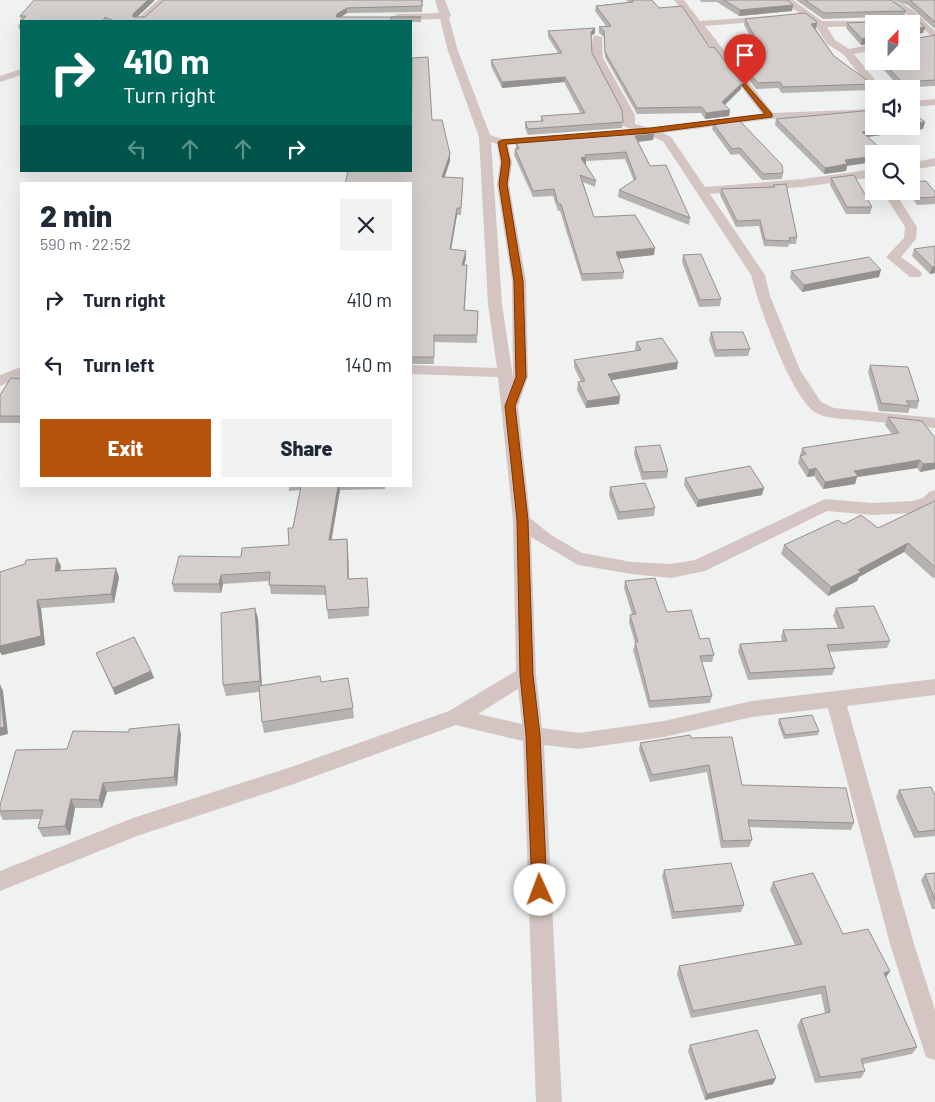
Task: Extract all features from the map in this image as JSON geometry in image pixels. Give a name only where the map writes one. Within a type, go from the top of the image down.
[{"type":"street","points":[[141,20],[163,0]]},
{"type":"street","points":[[679,0],[770,116]]},
{"type":"street","points":[[787,0],[820,24],[831,42],[847,52],[869,80]]},
{"type":"street","points":[[890,0],[907,10],[912,22],[935,36]]},
{"type":"street","points":[[386,17],[443,8],[453,51],[485,137],[495,304],[503,373],[510,406],[522,520],[526,675],[533,735],[548,1102]]},
{"type":"street","points":[[696,24],[805,14]]},
{"type":"street","points":[[820,24],[865,23]]},
{"type":"street","points":[[920,39],[935,36]]},
{"type":"street","points":[[597,37],[598,58],[629,115],[629,126],[650,131],[667,139],[704,191],[758,275],[763,296],[793,370],[816,405],[834,414],[935,423]]},
{"type":"street","points":[[847,52],[865,49]]},
{"type":"street","points":[[0,79],[20,72]]},
{"type":"street","points":[[920,103],[935,102]]},
{"type":"street","points":[[620,133],[770,116],[865,112]]},
{"type":"street","points":[[485,137],[502,142],[571,137]]},
{"type":"street","points":[[502,142],[506,162],[503,184],[519,281],[521,377],[510,406]]},
{"type":"street","points":[[920,164],[935,162]]},
{"type":"street","points":[[704,191],[865,174]]},
{"type":"street","points":[[894,200],[911,227],[910,239],[893,257],[915,274]]},
{"type":"street","points":[[412,369],[503,373]]},
{"type":"street","points":[[0,381],[20,372]]},
{"type":"street","points":[[522,520],[545,539],[578,559],[632,568],[671,571],[699,566],[825,505],[873,509],[912,507],[929,502],[935,496]]},
{"type":"street","points":[[4,883],[134,828],[291,776],[456,717],[526,675]]},
{"type":"street","points":[[456,717],[533,735],[579,740],[664,729],[752,709],[935,687]]},
{"type":"street","points":[[835,698],[902,944],[935,1048]]},
{"type":"building","points":[[34,0],[148,0],[133,14],[133,17],[145,17],[164,0],[422,0],[422,6],[347,8],[337,14],[336,17],[391,17],[391,20],[112,20],[105,17],[104,20],[23,20],[26,16],[20,16]]},
{"type":"building","points":[[632,0],[652,0],[659,8],[682,6],[710,48],[714,47],[742,83],[722,102],[730,110],[706,113],[702,107],[637,108],[605,52],[604,31],[599,27],[611,26],[596,6],[633,2]]},
{"type":"building","points":[[724,0],[787,0],[793,5],[740,10]]},
{"type":"building","points":[[805,0],[891,0],[906,11],[824,13]]},
{"type":"building","points":[[910,0],[935,0],[935,22]]},
{"type":"building","points":[[805,13],[816,21],[817,23],[811,24],[834,56],[867,80],[865,84],[783,87],[780,82],[758,83],[729,47],[760,46],[745,19]]},
{"type":"building","points":[[865,22],[865,38],[862,39],[847,23]]},
{"type":"building","points":[[595,28],[591,32],[592,53],[622,110],[623,122],[528,129],[525,122],[543,121],[541,116],[585,113],[565,77],[502,82],[491,60],[562,53],[548,31]]},
{"type":"building","points":[[935,35],[935,80],[900,80],[891,70],[920,70],[920,38]]},
{"type":"building","points":[[428,57],[432,120],[442,120],[450,154],[442,177],[463,178],[461,208],[457,208],[450,249],[466,251],[462,265],[467,265],[464,310],[478,311],[477,335],[434,335],[434,357],[412,357],[412,182],[345,182],[348,172],[412,172],[412,58]]},
{"type":"building","points":[[865,111],[865,132],[862,132],[877,145],[865,145],[865,157],[845,160],[847,164],[825,168],[776,119]]},
{"type":"building","points":[[738,119],[782,165],[783,173],[763,174],[740,148],[732,149],[713,123]]},
{"type":"building","points":[[648,130],[654,134],[635,136],[650,166],[666,165],[690,218],[619,190],[636,179],[626,152],[585,155],[586,157],[581,158],[596,181],[580,175],[594,217],[635,215],[655,248],[616,252],[624,272],[582,274],[561,204],[558,204],[554,189],[533,191],[515,149],[519,149],[516,143],[528,142],[532,139]]},
{"type":"building","points":[[854,175],[865,195],[865,200],[868,200],[872,207],[847,207],[831,178]]},
{"type":"building","points":[[920,181],[926,181],[935,192],[935,197],[920,198]]},
{"type":"building","points":[[786,184],[797,237],[789,238],[790,241],[765,240],[760,220],[737,221],[721,189],[775,187],[773,185]]},
{"type":"building","points":[[935,246],[935,267],[932,267],[914,249]]},
{"type":"building","points":[[701,254],[721,299],[700,300],[683,255]]},
{"type":"building","points":[[869,257],[881,270],[804,285],[791,271]]},
{"type":"building","points":[[711,332],[743,332],[750,349],[716,350]]},
{"type":"building","points":[[662,338],[678,362],[608,374],[620,396],[587,401],[578,382],[585,381],[574,360],[641,350],[636,342]]},
{"type":"building","points":[[870,365],[908,367],[919,401],[906,401],[910,406],[881,403]]},
{"type":"building","points":[[11,378],[20,379],[20,416],[0,416],[0,395]]},
{"type":"building","points":[[888,417],[922,421],[935,438],[935,463],[923,464],[920,460],[854,471],[858,476],[825,482],[816,468],[809,470],[800,456],[806,454],[802,448],[899,433]]},
{"type":"building","points":[[660,445],[668,471],[643,472],[635,447]]},
{"type":"building","points":[[750,466],[764,488],[698,500],[685,478]]},
{"type":"building","points":[[645,483],[655,508],[619,512],[610,487]]},
{"type":"building","points":[[301,487],[338,487],[329,540],[347,539],[348,579],[367,578],[369,607],[327,610],[325,586],[269,585],[270,572],[221,575],[219,584],[172,584],[179,556],[241,557],[242,548],[289,545],[288,528],[293,528]]},
{"type":"building","points":[[935,501],[935,567],[908,543],[858,570],[861,572],[831,587],[784,545],[838,520],[844,524],[861,515],[878,528]]},
{"type":"building","points":[[57,558],[55,571],[116,568],[111,594],[37,600],[41,636],[0,646],[0,572],[25,564],[26,560]]},
{"type":"building","points":[[655,578],[667,612],[691,610],[700,639],[709,638],[714,655],[700,656],[712,696],[650,701],[635,642],[638,642],[630,615],[636,614],[625,581]]},
{"type":"building","points":[[874,606],[890,641],[827,645],[835,668],[750,673],[740,644],[787,641],[783,630],[844,628],[836,608]]},
{"type":"building","points":[[255,608],[260,681],[223,685],[221,613]]},
{"type":"building","points":[[134,637],[151,671],[113,688],[96,653]]},
{"type":"building","points":[[320,676],[321,682],[348,678],[353,708],[262,722],[259,686]]},
{"type":"building","points":[[0,688],[4,727],[0,728]]},
{"type":"building","points":[[812,715],[819,731],[785,735],[779,719]]},
{"type":"building","points":[[179,724],[174,777],[103,783],[99,800],[71,799],[65,826],[38,828],[43,810],[0,811],[0,805],[16,750],[67,749],[73,731],[129,732],[129,729]]},
{"type":"building","points":[[690,735],[691,738],[732,737],[742,785],[846,788],[854,823],[748,820],[752,840],[723,841],[709,765],[652,775],[640,743]]},
{"type":"building","points":[[931,787],[935,795],[935,830],[918,832],[899,790]]},
{"type":"building","points":[[731,863],[744,905],[674,912],[664,870]]},
{"type":"building","points":[[813,873],[843,934],[868,929],[890,971],[884,973],[917,1047],[861,1059],[865,1071],[820,1077],[801,1019],[830,1012],[825,986],[693,1011],[679,966],[802,944],[773,882]]},
{"type":"building","points":[[935,873],[935,900],[925,874]]},
{"type":"building","points":[[757,1030],[776,1078],[707,1094],[690,1045]]},
{"type":"route","points":[[540,890],[533,735],[526,675],[522,520],[510,406],[521,377],[519,281],[503,184],[506,162],[502,142],[650,131],[770,116],[745,85]]}]
